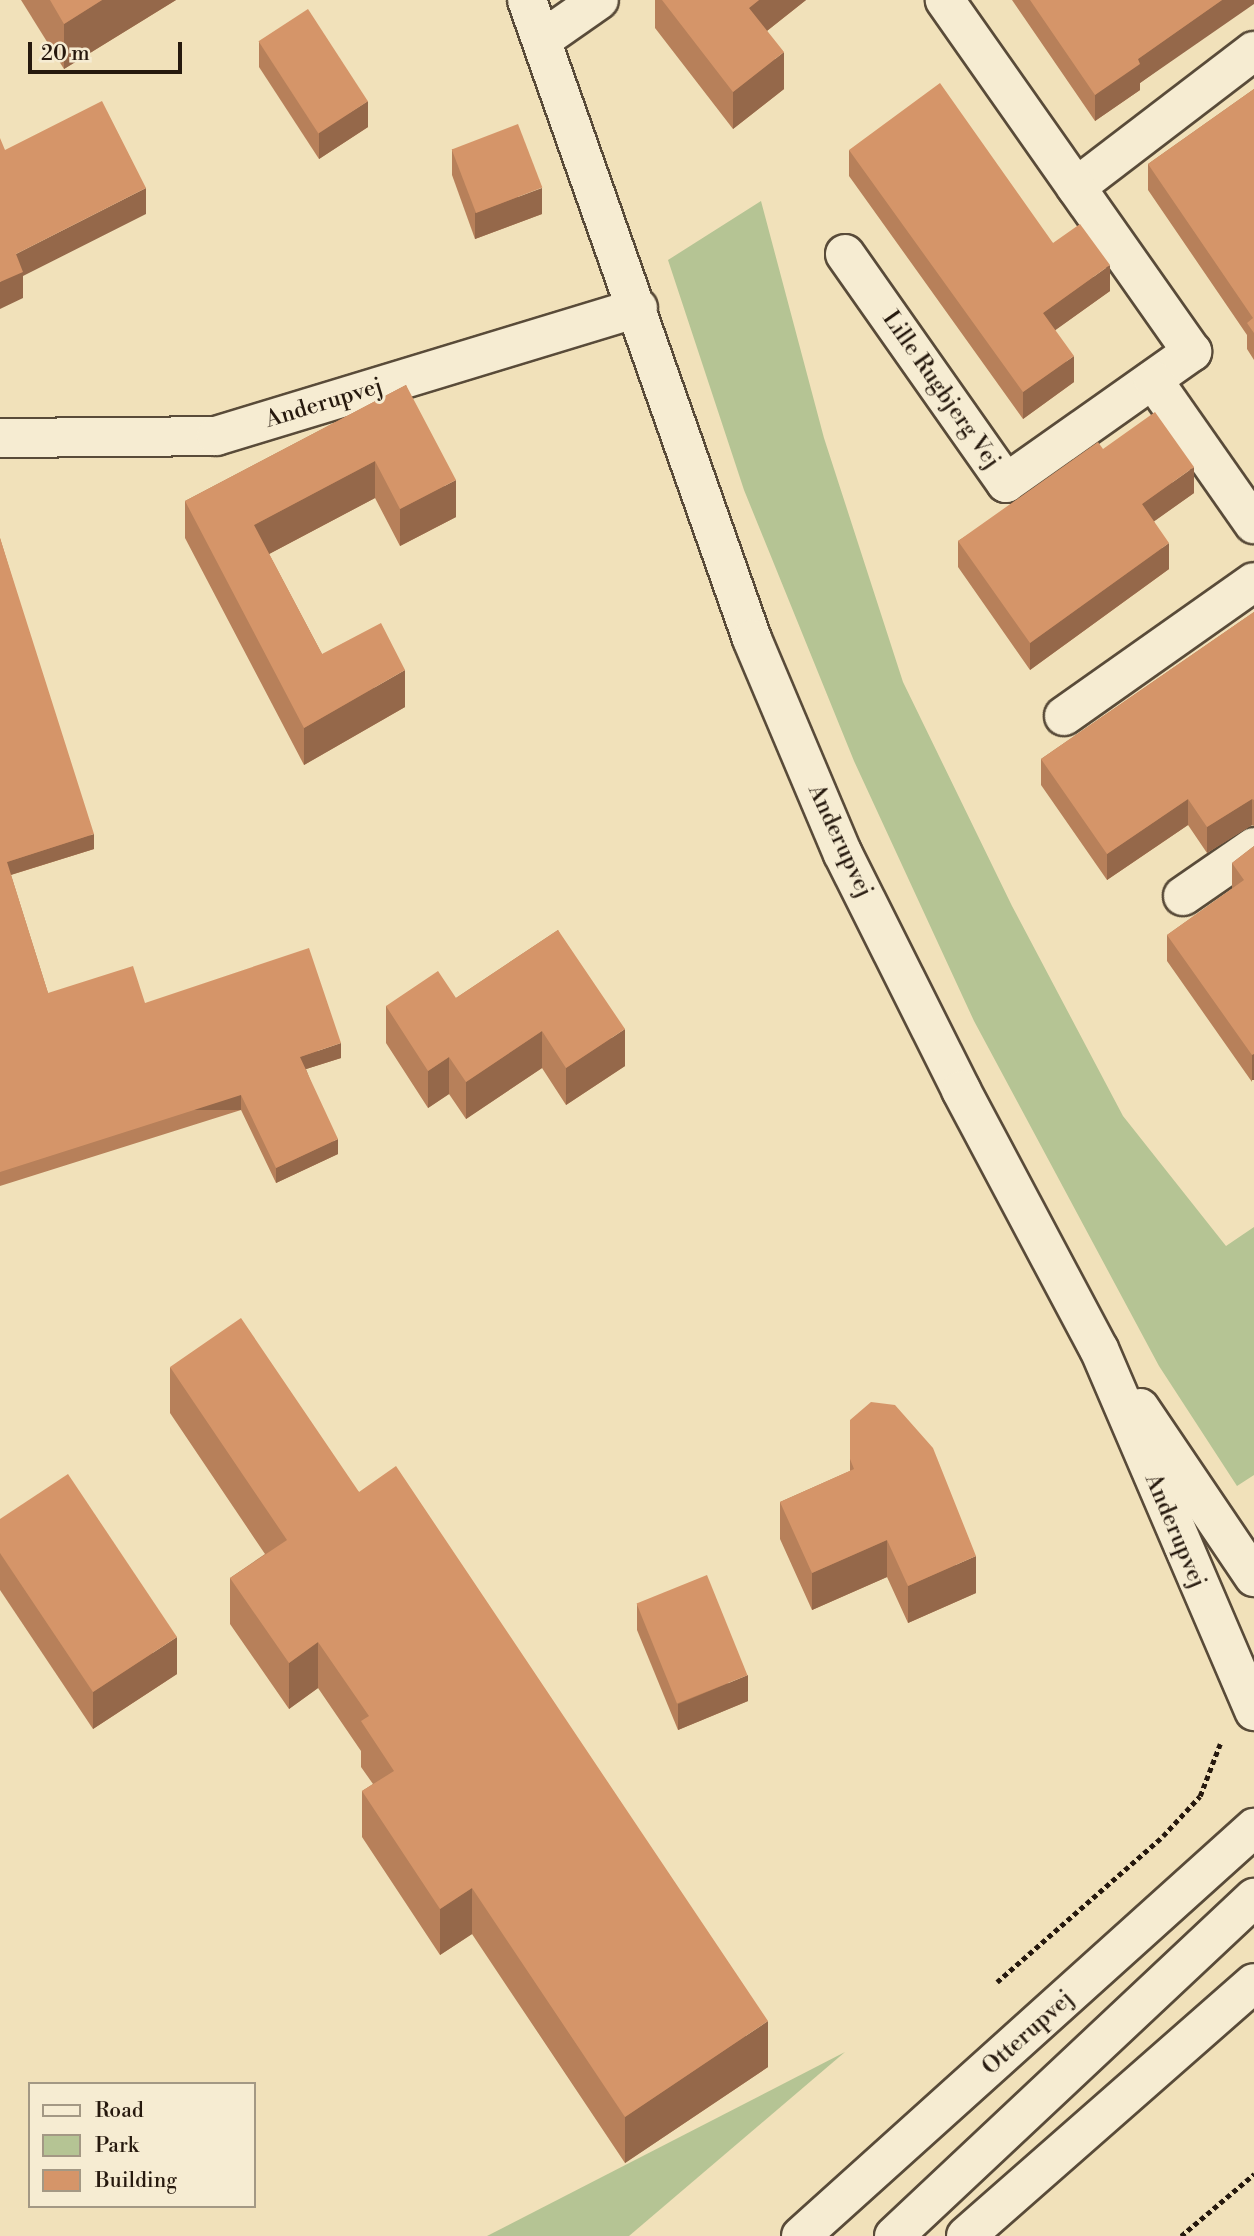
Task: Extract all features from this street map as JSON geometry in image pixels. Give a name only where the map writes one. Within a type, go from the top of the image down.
[{"type":"street","name":"Anderupvej","points":[[527,0],[544,39],[752,639],[843,854],[961,1090],[1099,1349],[1254,1712]]},
{"type":"street","points":[[544,39],[599,0]]},
{"type":"street","name":"Lille Rugbjerg Vej","points":[[845,254],[1006,483],[1192,352],[945,0]]},
{"type":"street","points":[[1076,187],[1254,51]]},
{"type":"street","name":"Anderupvej","points":[[0,438],[216,436],[638,308]]},
{"type":"street","points":[[1153,380],[1254,524]]},
{"type":"street","points":[[1063,716],[1254,582]]},
{"type":"street","points":[[1183,896],[1254,847]]},
{"type":"street","name":"Anderupvej","points":[[1099,1349],[1254,1577]]},
{"type":"street","name":"Otterupvej","points":[[801,2236],[1254,1828]]},
{"type":"street","points":[[894,2236],[1254,1898]]},
{"type":"street","points":[[966,2236],[1254,1983]]},
{"type":"path","points":[[997,1982],[1163,1836],[1200,1796],[1223,1737]]},
{"type":"path","points":[[1181,2236],[1254,2174]]},
{"type":"green space","points":[[761,201],[824,438],[903,682],[1012,906],[1123,1116],[1226,1246],[1254,1227],[1254,1475],[1237,1486],[1159,1366],[974,1021],[854,761],[744,490],[668,260]]},
{"type":"green space","points":[[845,2052],[629,2236],[487,2236]]},
{"type":"building","points":[[50,0],[102,0],[64,24]]},
{"type":"building","points":[[662,0],[759,0],[749,8],[784,52],[733,92]]},
{"type":"building","points":[[1030,0],[1222,0],[1138,59],[1140,64],[1095,95]]},
{"type":"building","points":[[308,9],[368,101],[318,133],[259,41]]},
{"type":"building","points":[[940,83],[1053,243],[1080,224],[1110,265],[1043,313],[1074,356],[1023,392],[849,150]]},
{"type":"building","points":[[1254,89],[1254,333],[1247,323],[1253,318],[1148,164]]},
{"type":"building","points":[[102,101],[146,188],[16,254],[23,272],[0,282],[0,138],[5,150]]},
{"type":"building","points":[[518,124],[542,187],[476,213],[452,149]]},
{"type":"building","points":[[406,385],[456,480],[400,509],[375,461],[254,525],[322,654],[381,623],[405,670],[304,728],[185,501]]},
{"type":"building","points":[[1155,412],[1194,467],[1142,504],[1169,543],[1030,643],[958,541],[1098,442],[1103,449]]},
{"type":"building","points":[[0,538],[94,834],[7,862],[48,993],[133,966],[145,1003],[309,948],[341,1043],[300,1057],[338,1139],[276,1168],[241,1095],[0,1172]]},
{"type":"building","points":[[1254,612],[1254,800],[1207,827],[1188,799],[1107,854],[1041,759]]},
{"type":"building","points":[[1254,846],[1252,1055],[1167,935],[1244,880],[1232,863]]},
{"type":"building","points":[[558,930],[625,1029],[566,1068],[542,1031],[466,1082],[449,1057],[428,1071],[386,1006],[438,971],[456,998]]},
{"type":"building","points":[[241,1318],[359,1492],[396,1466],[768,2021],[625,2117],[472,1888],[440,1909],[362,1791],[394,1771],[361,1721],[369,1716],[318,1642],[289,1663],[230,1578],[287,1540],[170,1367]]},
{"type":"building","points":[[871,1402],[895,1405],[933,1448],[976,1556],[908,1586],[887,1540],[812,1573],[780,1502],[854,1469],[850,1459],[850,1420]]},
{"type":"building","points":[[68,1474],[177,1637],[93,1692],[0,1553],[0,1519]]},
{"type":"building","points":[[707,1575],[747,1675],[677,1704],[637,1603]]}]
